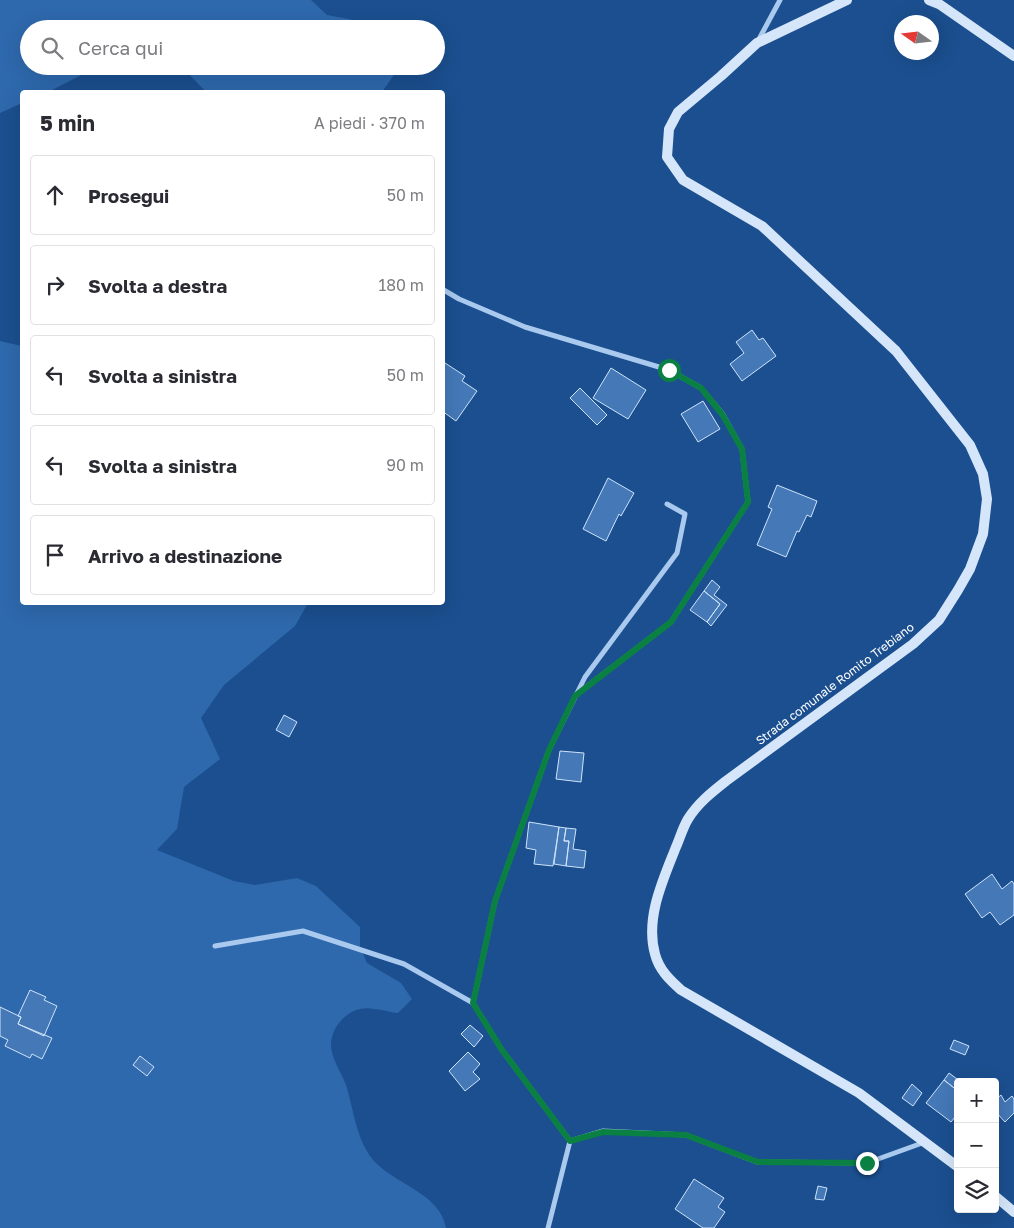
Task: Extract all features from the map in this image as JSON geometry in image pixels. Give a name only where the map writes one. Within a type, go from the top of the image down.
[{"type":"street","points":[[757,43],[780,0]]},
{"type":"street","name":"Strada comunale Romito Trebiano","points":[[847,0],[757,43],[678,112],[669,129],[666,145],[667,157],[683,180],[762,226],[896,351],[970,445],[983,474],[987,499],[982,534],[970,569],[939,620],[913,644],[726,781],[702,801],[688,820],[672,858],[656,902],[652,934],[655,955],[665,974],[682,990],[859,1093],[954,1163]]},
{"type":"street","points":[[929,0],[939,4],[1014,56]]},
{"type":"street","points":[[445,291],[525,327],[669,370],[701,388],[722,414],[742,449],[748,502],[671,622],[575,696]]},
{"type":"street","points":[[473,1003],[495,901],[549,750],[585,677],[677,553],[684,514],[667,504]]},
{"type":"street","points":[[215,946],[303,931],[404,964],[473,1003],[502,1050],[570,1141]]},
{"type":"street","points":[[570,1141],[603,1132],[686,1135],[758,1162],[857,1163],[867,1163],[926,1142]]},
{"type":"street","points":[[548,1228],[570,1141]]},
{"type":"street","points":[[999,1199],[1014,1212]]},
{"type":"shaded area","points":[[0,0],[311,0],[327,15],[352,20],[20,20],[20,75],[81,75],[52,90],[20,90],[20,104],[0,113]]},
{"type":"shaded area","points":[[190,75],[394,75],[383,90],[204,90]]},
{"type":"shaded area","points":[[0,341],[20,346],[20,605],[307,605],[295,626],[224,685],[201,718],[220,759],[184,787],[177,829],[157,850],[234,881],[255,885],[297,878],[316,886],[360,927],[360,946],[367,963],[401,983],[412,999],[398,1013],[364,1008],[347,1015],[337,1025],[332,1038],[333,1057],[347,1088],[358,1130],[368,1153],[387,1172],[434,1204],[442,1215],[446,1228],[0,1228]]},
{"type":"building","points":[[752,330],[759,340],[763,338],[776,356],[742,381],[730,364],[744,353],[736,342]]},
{"type":"building","points":[[445,363],[465,376],[462,381],[477,391],[456,421],[445,413]]},
{"type":"building","points":[[611,368],[646,390],[628,419],[593,398]]},
{"type":"building","points":[[580,388],[607,415],[597,425],[570,398]]},
{"type":"building","points":[[703,401],[720,429],[698,442],[681,414]]},
{"type":"building","points":[[608,478],[634,493],[621,516],[619,514],[606,541],[583,529]]},
{"type":"building","points":[[777,485],[817,501],[811,517],[807,515],[799,532],[797,531],[786,557],[757,545],[772,509],[768,507]]},
{"type":"building","points":[[712,580],[720,587],[714,595],[727,605],[711,626],[707,622],[720,604],[704,591]]},
{"type":"building","points":[[704,591],[720,604],[707,622],[690,610]]},
{"type":"building","points":[[284,715],[297,722],[289,737],[276,730]]},
{"type":"building","points":[[560,751],[584,753],[581,782],[556,779]]},
{"type":"building","points":[[529,822],[559,827],[553,866],[534,864],[536,850],[526,848]]},
{"type":"building","points":[[559,827],[566,828],[564,841],[569,841],[566,866],[554,864]]},
{"type":"building","points":[[566,828],[576,829],[573,849],[586,851],[584,868],[566,866],[569,841],[564,841]]},
{"type":"building","points":[[992,874],[1002,889],[1012,881],[1014,884],[1014,915],[1000,925],[990,912],[982,918],[965,894]]},
{"type":"building","points":[[30,990],[46,997],[44,1000],[57,1006],[44,1036],[18,1024],[21,1017],[18,1016]]},
{"type":"building","points":[[0,1007],[21,1017],[18,1024],[52,1038],[42,1059],[32,1054],[30,1058],[5,1046],[8,1040],[0,1036]]},
{"type":"building","points":[[470,1025],[483,1036],[474,1047],[461,1034]]},
{"type":"building","points":[[954,1040],[969,1046],[965,1055],[950,1049]]},
{"type":"building","points":[[468,1052],[480,1064],[473,1072],[480,1079],[465,1091],[449,1071]]},
{"type":"building","points":[[140,1056],[154,1067],[147,1076],[133,1065]]},
{"type":"building","points":[[949,1073],[956,1078],[954,1078],[954,1088],[944,1080]]},
{"type":"building","points":[[944,1080],[954,1088],[954,1118],[951,1122],[926,1103]]},
{"type":"building","points":[[912,1084],[922,1093],[913,1106],[902,1098]]},
{"type":"building","points":[[1001,1095],[1005,1102],[1012,1096],[1014,1099],[1014,1113],[1005,1122],[999,1115],[999,1097]]},
{"type":"building","points":[[694,1179],[724,1198],[718,1207],[725,1212],[714,1228],[703,1228],[675,1209]]},
{"type":"building","points":[[818,1186],[827,1188],[824,1200],[815,1199]]},
{"type":"route","points":[[669,370],[701,388],[722,414],[742,449],[748,502],[671,622],[575,696],[549,750],[495,901],[473,1003],[502,1050],[570,1141],[603,1132],[686,1135],[758,1162],[867,1163]]}]
